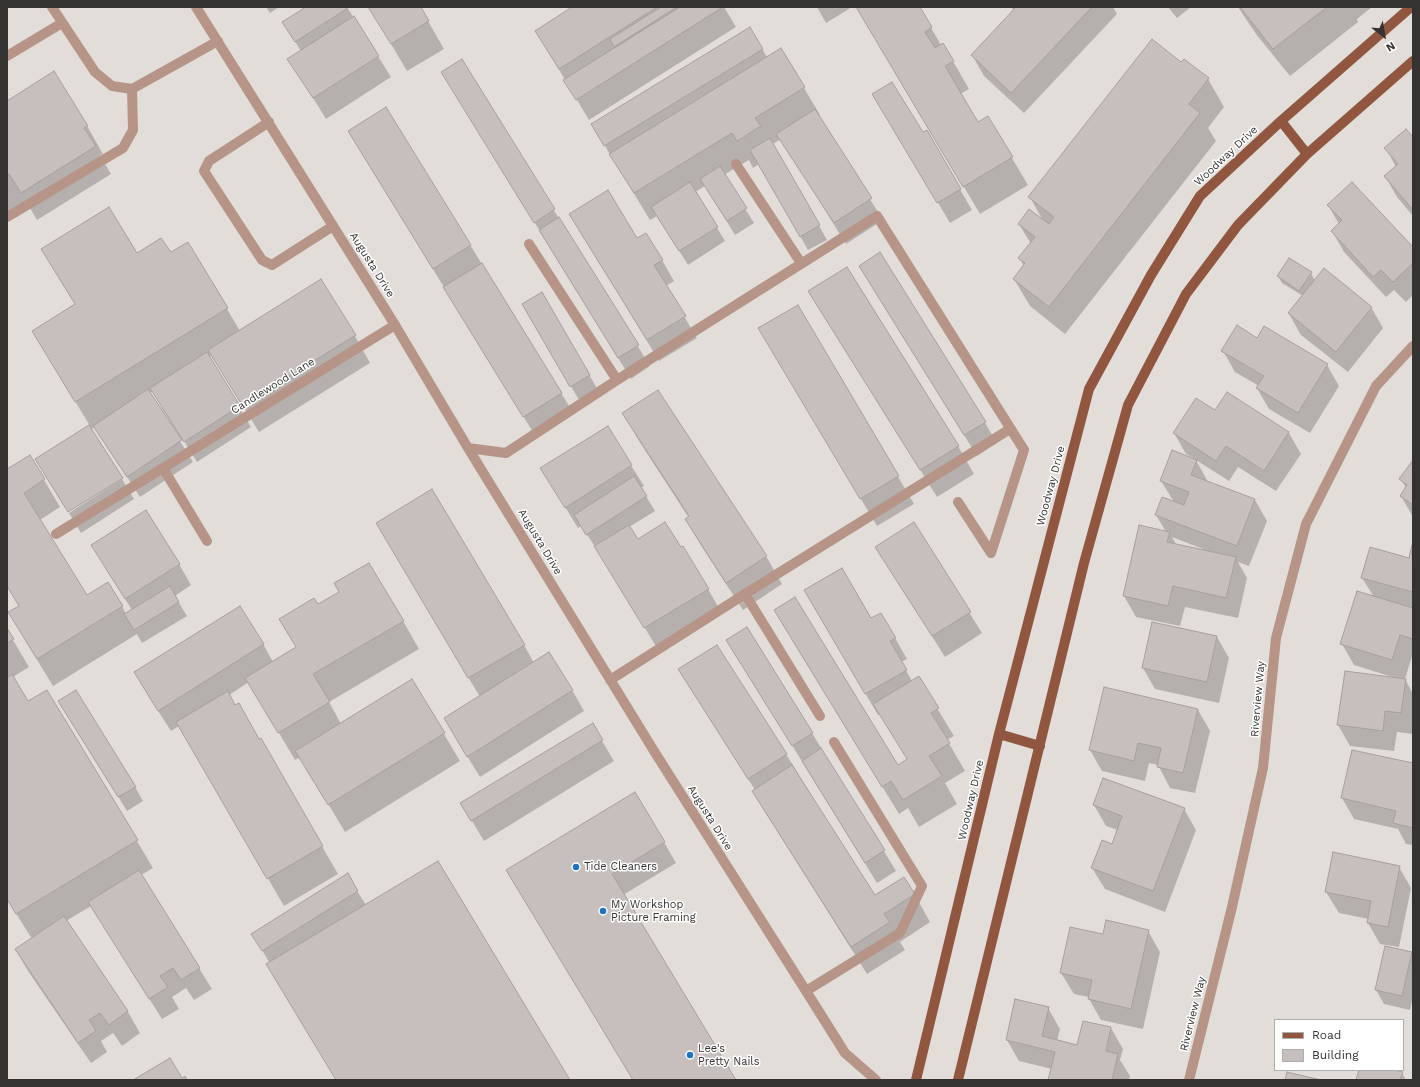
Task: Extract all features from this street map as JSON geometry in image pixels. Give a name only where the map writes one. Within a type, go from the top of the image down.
[{"type":"main road","name":"Woodway Drive","points":[[916,1080],[999,734],[1089,389],[1151,275],[1200,196],[1281,121],[1412,7]]},
{"type":"main road","points":[[958,1080],[1084,563],[1128,405],[1186,294],[1238,225],[1307,154],[1413,61]]},
{"type":"main road","points":[[1281,121],[1307,154]]},
{"type":"main road","points":[[999,734],[1040,746]]},
{"type":"street","points":[[52,7],[95,72],[112,86],[132,89],[218,41]]},
{"type":"street","name":"Augusta Drive","points":[[196,7],[395,325],[468,448],[610,680],[845,1053],[876,1080]]},
{"type":"street","points":[[7,56],[62,23]]},
{"type":"street","points":[[7,218],[123,148],[133,130],[132,89]]},
{"type":"street","points":[[269,122],[209,161],[204,171],[262,260],[272,265],[334,226]]},
{"type":"street","points":[[736,164],[802,263]]},
{"type":"street","points":[[468,448],[506,452],[877,216],[1024,450],[991,552],[958,502]]},
{"type":"street","points":[[529,244],[617,380]]},
{"type":"street","name":"Candlewood Lane","points":[[56,534],[395,325]]},
{"type":"street","name":"Riverview Way","points":[[1188,1080],[1232,907],[1263,768],[1276,638],[1306,524],[1376,386],[1413,346]]},
{"type":"street","points":[[610,680],[1010,429]]},
{"type":"street","points":[[163,468],[207,541]]},
{"type":"street","points":[[745,594],[820,716]]},
{"type":"street","points":[[806,991],[900,933],[922,886],[834,742]]},
{"type":"building","points":[[306,7],[348,8],[295,42],[282,22]]},
{"type":"building","points":[[368,7],[421,7],[429,21],[391,44]]},
{"type":"building","points":[[572,7],[657,7],[559,69],[535,31]]},
{"type":"building","points":[[661,7],[677,7],[614,47],[610,39]]},
{"type":"building","points":[[680,7],[723,7],[576,100],[563,80]]},
{"type":"building","points":[[856,7],[920,7],[932,27],[925,32],[935,48],[943,43],[954,61],[945,66],[978,122],[988,116],[1013,157],[963,187]]},
{"type":"building","points":[[1016,7],[1092,7],[1011,93],[971,55]]},
{"type":"building","points":[[1240,7],[1327,7],[1273,49]]},
{"type":"building","points":[[354,16],[379,56],[313,98],[287,59]]},
{"type":"building","points":[[750,27],[763,49],[604,146],[591,124]]},
{"type":"building","points":[[1152,39],[1181,62],[1184,59],[1209,78],[1189,104],[1200,113],[1049,307],[1013,279],[1025,263],[1018,258],[1035,237],[1018,224],[1029,209],[1049,224],[1054,217],[1028,197]]},
{"type":"building","points":[[781,48],[805,87],[755,118],[761,126],[737,141],[732,133],[634,193],[609,154]]},
{"type":"building","points":[[462,59],[555,209],[534,223],[441,72]]},
{"type":"building","points":[[54,71],[88,126],[84,128],[96,146],[21,193],[9,174],[7,175],[7,101]]},
{"type":"building","points":[[892,82],[923,132],[927,130],[961,189],[937,203],[872,94]]},
{"type":"building","points":[[386,107],[471,245],[433,269],[348,131]]},
{"type":"building","points":[[815,109],[872,198],[834,223],[776,134]]},
{"type":"building","points":[[1406,129],[1413,137],[1413,210],[1384,176],[1398,164],[1384,148]]},
{"type":"building","points":[[770,138],[820,225],[800,237],[750,150]]},
{"type":"building","points":[[720,166],[747,208],[727,221],[700,179]]},
{"type":"building","points":[[690,182],[718,227],[679,251],[651,207]]},
{"type":"building","points":[[1352,182],[1413,247],[1413,263],[1393,282],[1381,270],[1373,277],[1331,231],[1342,220],[1327,205]]},
{"type":"building","points":[[608,190],[637,238],[646,233],[663,260],[654,265],[686,316],[647,340],[569,214]]},
{"type":"building","points":[[109,207],[137,253],[161,238],[171,252],[188,242],[228,308],[75,402],[32,331],[75,304],[41,249]]},
{"type":"building","points":[[559,217],[639,345],[618,358],[539,230]]},
{"type":"building","points":[[880,252],[986,422],[964,435],[859,266]]},
{"type":"building","points":[[1289,258],[1312,272],[1299,291],[1277,276]]},
{"type":"building","points":[[482,263],[562,393],[523,417],[443,287]]},
{"type":"building","points":[[847,267],[959,446],[920,470],[808,291]]},
{"type":"building","points":[[1324,268],[1372,307],[1336,352],[1288,313]]},
{"type":"building","points":[[321,279],[356,335],[242,405],[208,350]]},
{"type":"building","points":[[542,292],[590,375],[570,387],[522,304]]},
{"type":"building","points":[[798,305],[899,476],[860,499],[758,328]]},
{"type":"building","points":[[1237,325],[1257,338],[1264,326],[1328,364],[1298,413],[1256,388],[1264,376],[1221,351]]},
{"type":"building","points":[[207,352],[240,406],[184,442],[150,388]]},
{"type":"building","points":[[148,389],[182,440],[127,477],[93,426]]},
{"type":"building","points":[[658,390],[767,556],[726,583],[685,519],[689,516],[622,413]]},
{"type":"building","points":[[1227,392],[1289,432],[1264,471],[1226,446],[1216,461],[1173,433],[1196,398],[1215,410]]},
{"type":"building","points":[[89,425],[123,478],[68,512],[35,459]]},
{"type":"building","points":[[608,426],[632,465],[565,508],[540,468]]},
{"type":"building","points":[[1172,450],[1197,460],[1191,475],[1255,499],[1237,546],[1155,515],[1162,497],[1184,505],[1189,492],[1160,481]]},
{"type":"building","points":[[30,455],[45,479],[24,493],[87,595],[108,582],[123,606],[37,659],[8,612],[19,606],[7,586],[7,469]]},
{"type":"building","points":[[1413,460],[1413,505],[1400,496],[1407,485],[1399,479]]},
{"type":"building","points":[[634,476],[647,496],[586,535],[574,515]]},
{"type":"building","points":[[432,489],[525,645],[468,678],[376,523]]},
{"type":"building","points":[[146,510],[180,564],[125,599],[91,545]]},
{"type":"building","points":[[665,522],[681,547],[683,546],[709,589],[644,628],[594,546],[629,525],[638,539]]},
{"type":"building","points":[[914,522],[971,612],[932,636],[875,547]]},
{"type":"building","points":[[1139,525],[1170,532],[1167,542],[1236,557],[1226,598],[1173,586],[1168,606],[1123,596]]},
{"type":"building","points":[[1412,545],[1413,592],[1361,578],[1370,547],[1409,558]]},
{"type":"building","points":[[369,563],[404,621],[313,674],[330,702],[278,733],[245,678],[296,647],[279,619],[314,598],[318,604],[339,592],[334,583]]},
{"type":"building","points":[[842,568],[871,618],[881,613],[896,638],[890,641],[907,670],[865,694],[804,590]]},
{"type":"building","points":[[170,586],[179,602],[134,630],[124,614]]},
{"type":"building","points":[[1357,591],[1413,608],[1413,639],[1400,635],[1392,660],[1340,644]]},
{"type":"building","points":[[795,597],[898,765],[907,759],[873,704],[919,676],[939,708],[931,713],[950,743],[929,756],[942,776],[903,800],[891,781],[882,787],[774,610]]},
{"type":"building","points":[[240,606],[264,644],[158,711],[134,672]]},
{"type":"building","points":[[1152,622],[1217,636],[1207,682],[1142,668]]},
{"type":"building","points":[[747,627],[813,733],[792,746],[726,640]]},
{"type":"building","points":[[7,628],[14,639],[7,643]]},
{"type":"building","points":[[717,645],[787,754],[748,779],[678,669]]},
{"type":"building","points":[[549,652],[573,690],[467,757],[444,718]]},
{"type":"building","points":[[1345,671],[1406,679],[1401,713],[1385,711],[1383,731],[1337,725]]},
{"type":"building","points":[[12,674],[28,701],[47,690],[138,840],[16,914],[7,899],[7,678]]},
{"type":"building","points":[[412,679],[445,733],[328,805],[295,751]]},
{"type":"building","points":[[1104,687],[1198,709],[1183,773],[1157,767],[1161,748],[1138,743],[1134,761],[1089,750]]},
{"type":"building","points":[[76,690],[136,787],[118,797],[58,701]]},
{"type":"building","points":[[228,691],[235,705],[239,703],[259,739],[261,738],[323,846],[267,879],[176,722]]},
{"type":"building","points":[[593,723],[603,740],[471,821],[460,803]]},
{"type":"building","points":[[821,748],[885,850],[865,863],[802,761]]},
{"type":"building","points":[[1352,750],[1413,763],[1413,828],[1393,823],[1396,811],[1341,798]]},
{"type":"building","points":[[792,765],[875,895],[904,877],[915,894],[884,914],[890,922],[851,947],[752,791]]},
{"type":"building","points":[[1103,778],[1185,808],[1153,891],[1091,868],[1102,840],[1112,844],[1122,816],[1093,805]]},
{"type":"building","points":[[635,792],[665,842],[612,874],[736,1080],[633,1080],[506,870]]},
{"type":"building","points":[[1333,852],[1400,866],[1388,927],[1367,923],[1371,901],[1325,892]]},
{"type":"building","points":[[438,861],[570,1080],[336,1080],[266,964]]},
{"type":"building","points":[[139,870],[200,968],[181,980],[173,968],[160,976],[168,987],[149,999],[88,902]]},
{"type":"building","points":[[348,873],[358,891],[262,951],[251,934]]},
{"type":"building","points":[[64,916],[128,1011],[109,1025],[100,1013],[89,1020],[96,1031],[78,1043],[15,949]]},
{"type":"building","points":[[1106,920],[1149,930],[1131,1009],[1088,999],[1092,980],[1060,973],[1070,927],[1103,934]]},
{"type":"building","points":[[1385,946],[1412,952],[1402,996],[1375,990]]},
{"type":"building","points":[[1015,999],[1049,1007],[1042,1036],[1077,1045],[1083,1021],[1111,1027],[1106,1051],[1118,1054],[1112,1080],[1048,1080],[1055,1052],[1006,1040]]},
{"type":"building","points":[[170,1058],[182,1078],[185,1076],[187,1080],[133,1080]]},
{"type":"building","points":[[1359,1071],[1403,1072],[1400,1080],[1356,1080]]},
{"type":"building","points":[[1287,1072],[1321,1080],[1285,1080]]},
{"type":"place","name":"Tide Cleaners","points":[[576,867]]},
{"type":"place","name":"My Workshop Picture Framing","points":[[603,911]]},
{"type":"place","name":"Lee's Pretty Nails","points":[[690,1055]]}]
